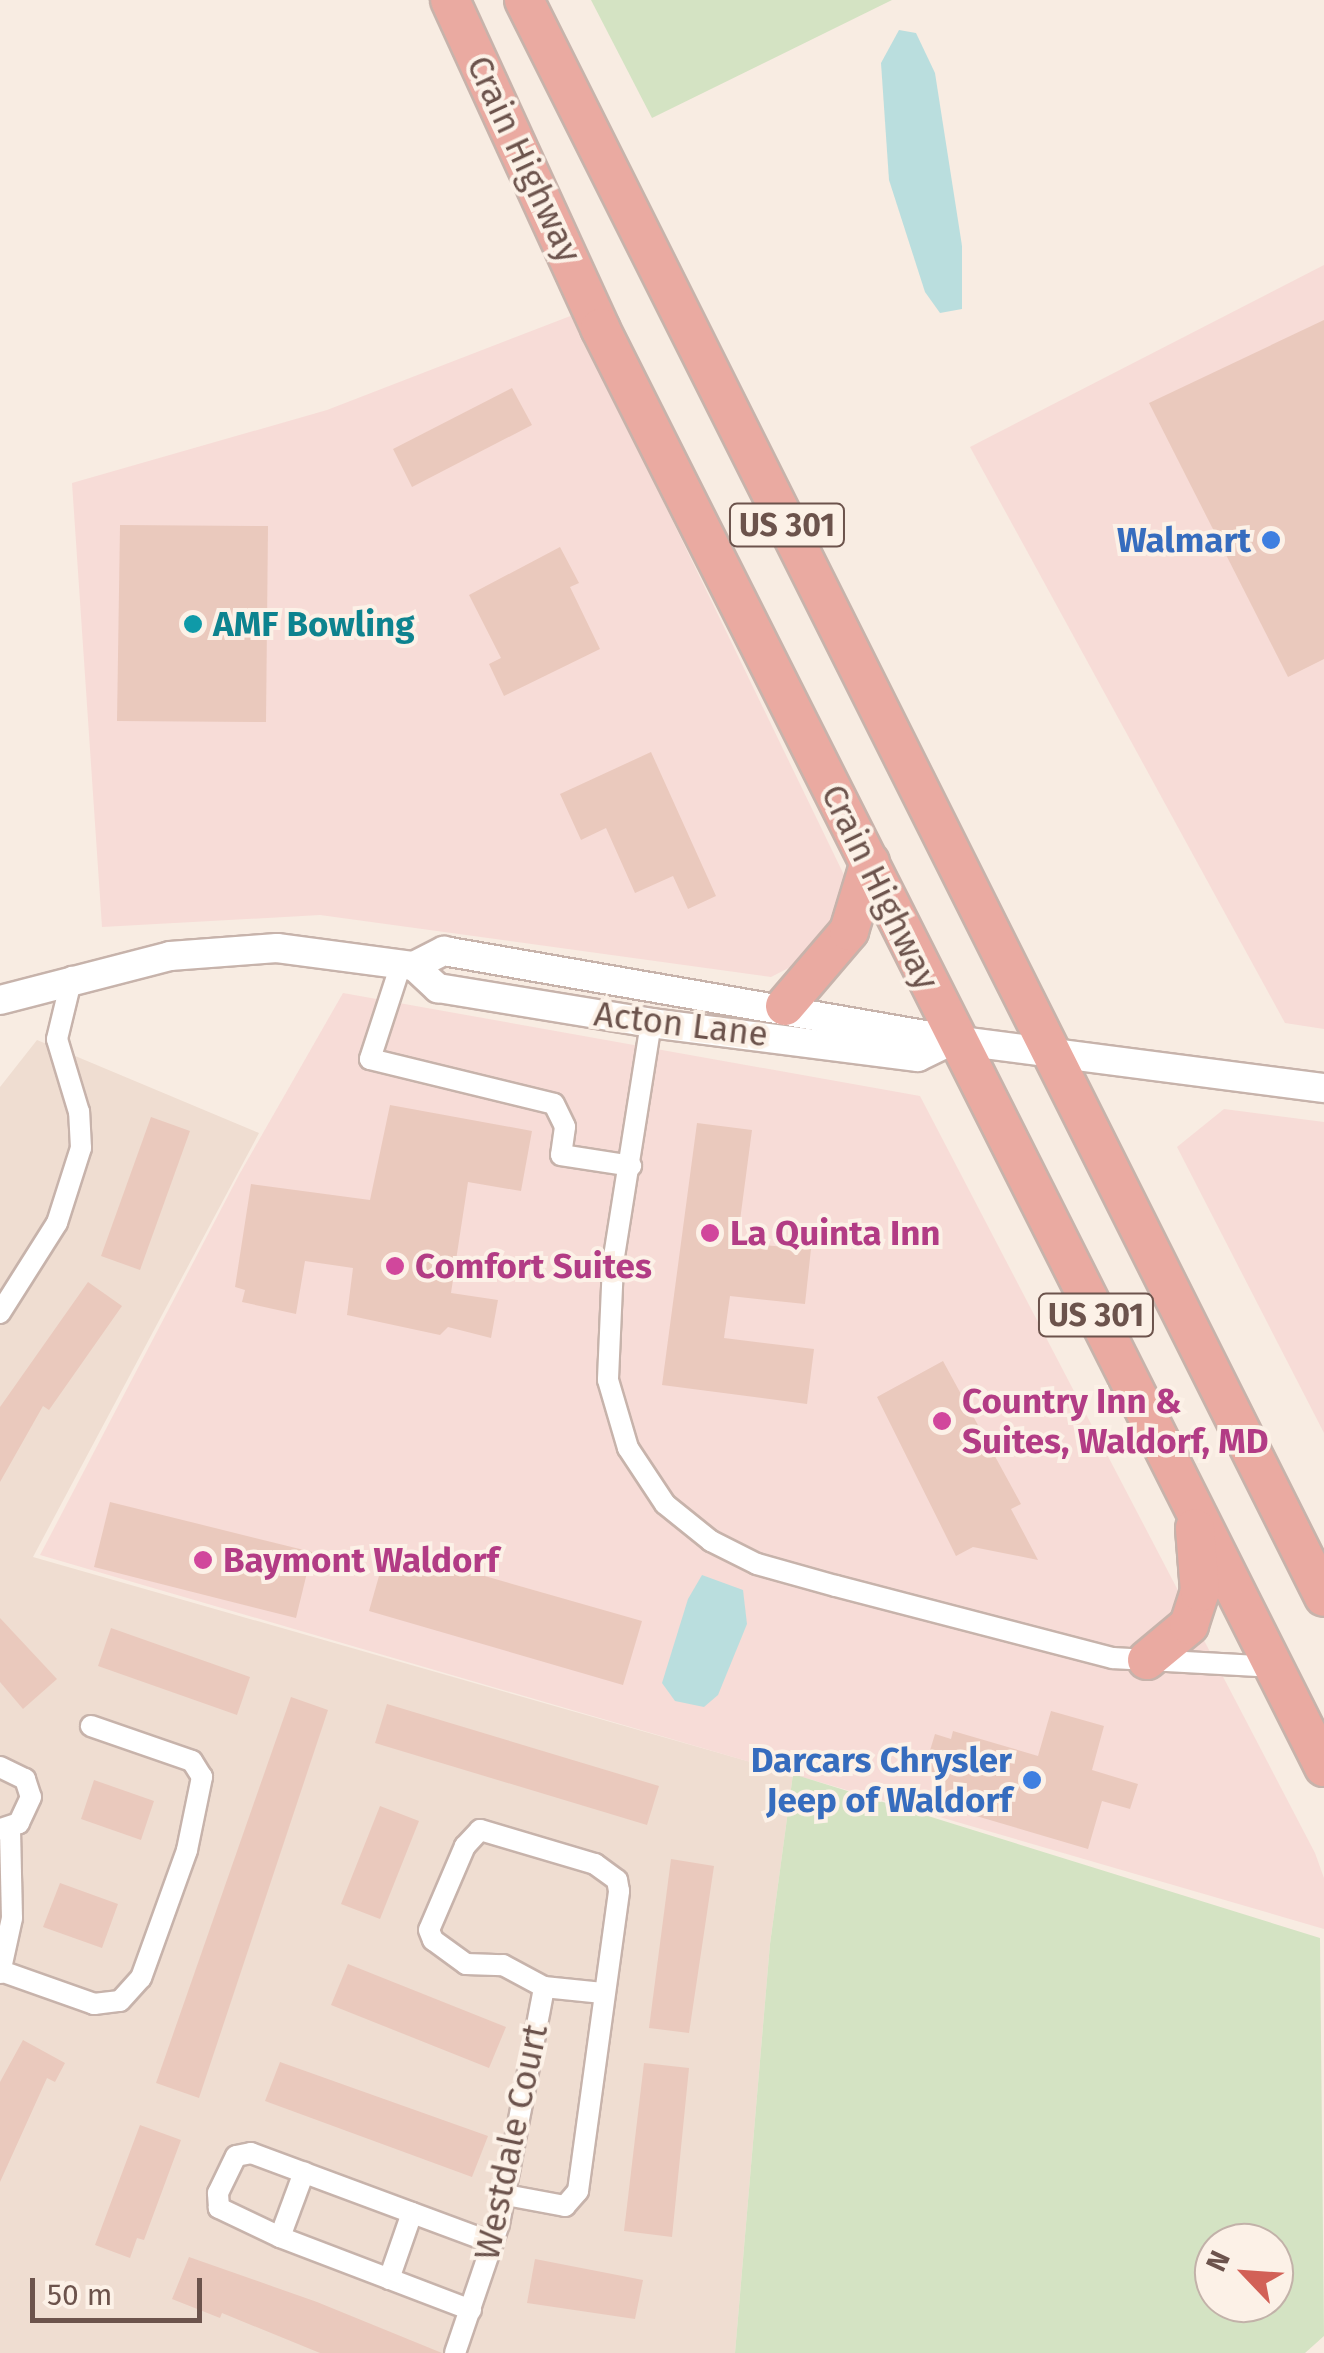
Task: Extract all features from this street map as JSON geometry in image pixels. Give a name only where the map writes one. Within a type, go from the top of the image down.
[{"type":"highway","name":"Crain Highway","points":[[450,0],[600,328],[870,862],[953,1040],[1164,1446],[1324,1766]]},
{"type":"highway","points":[[507,0],[542,75],[593,136]]},
{"type":"highway","name":"Crain Highway","points":[[524,0],[1324,1597]]},
{"type":"highway","points":[[785,1006],[849,931],[870,862]]},
{"type":"highway","points":[[1147,1660],[1189,1625],[1200,1592],[1202,1554],[1193,1518],[1164,1446]]},
{"type":"main road","name":"Acton Lane","points":[[0,1000],[72,978],[170,956],[278,948],[408,965],[444,952],[785,1006],[953,1040],[1324,1088]]},
{"type":"main road","name":"Acton Lane","points":[[408,965],[438,988],[651,1023],[918,1057],[953,1040]]},
{"type":"street","points":[[408,965],[370,1059],[554,1104],[565,1127],[560,1155],[631,1166]]},
{"type":"street","points":[[0,1313],[56,1223],[81,1148],[78,1112],[57,1039],[72,978]]},
{"type":"street","points":[[651,1023],[613,1264],[608,1380],[628,1448],[665,1504],[711,1540],[758,1564],[1112,1658],[1275,1667]]},
{"type":"street","points":[[0,1767],[25,1778],[31,1797],[26,1816],[5,1829],[12,1918],[1,1972],[94,2004],[120,2002],[141,1978],[203,1792],[192,1761],[91,1726]]},
{"type":"street","points":[[506,2194],[565,2206],[578,2191],[603,1992],[617,1880],[594,1864],[480,1830],[465,1846],[436,1913],[433,1940],[466,1964],[518,1969],[544,1986],[603,1992]]},
{"type":"street","name":"Westdale Court","points":[[455,2353],[506,2194],[544,1986]]},
{"type":"street","points":[[471,2310],[280,2237],[219,2208],[218,2193],[236,2156],[251,2152],[493,2243]]},
{"type":"street","points":[[280,2237],[304,2172]]},
{"type":"street","points":[[389,2280],[412,2213]]},
{"type":"shaded area","points":[[1324,265],[1324,1029],[1285,1023],[970,447]]},
{"type":"shaded area","points":[[573,315],[844,875],[841,921],[812,956],[771,977],[320,915],[102,927],[72,483],[327,410]]},
{"type":"shaded area","points":[[343,993],[920,1096],[1315,1853],[1324,1878],[1324,1929],[40,1555],[239,1175]]},
{"type":"shaded area","points":[[37,1040],[259,1133],[33,1557],[793,1774],[770,1944],[735,2353],[0,2353],[0,1087]]},
{"type":"shaded area","points":[[1224,1109],[1324,1122],[1324,1433],[1177,1147]]},
{"type":"green space","points":[[591,0],[892,0],[652,118]]},
{"type":"green space","points":[[793,1774],[1320,1938],[1324,2336],[1305,2353],[735,2353],[770,1944]]},
{"type":"water","points":[[899,30],[916,33],[935,73],[962,246],[962,309],[940,313],[925,292],[889,180],[881,63]]},
{"type":"water","points":[[702,1575],[743,1590],[747,1624],[718,1695],[704,1707],[675,1701],[662,1683],[688,1599]]},
{"type":"building","name":"Walmart","points":[[1324,320],[1324,659],[1288,677],[1149,403]]},
{"type":"building","points":[[512,388],[532,425],[412,487],[393,449]]},
{"type":"building","name":"AMF Bowling","points":[[120,525],[268,526],[266,722],[117,721]]},
{"type":"building","points":[[560,547],[579,583],[570,587],[600,649],[504,696],[489,664],[501,658],[469,595]]},
{"type":"building","points":[[651,752],[716,896],[688,909],[673,876],[635,893],[606,828],[581,840],[560,794]]},
{"type":"building","name":"Comfort Suites","points":[[390,1105],[532,1131],[521,1191],[468,1182],[451,1293],[498,1300],[491,1338],[448,1327],[440,1335],[347,1315],[353,1268],[305,1261],[296,1314],[242,1302],[245,1290],[235,1287],[251,1184],[370,1200]]},
{"type":"building","points":[[151,1117],[190,1131],[140,1270],[101,1256]]},
{"type":"building","name":"La Quinta Inn","points":[[697,1123],[752,1130],[737,1243],[811,1249],[805,1304],[730,1296],[724,1338],[814,1349],[807,1404],[662,1385]]},
{"type":"building","points":[[88,1282],[122,1306],[49,1410],[43,1406],[0,1482],[0,1407]]},
{"type":"building","points":[[943,1361],[1021,1504],[1011,1509],[1038,1560],[973,1547],[956,1556],[877,1397]]},
{"type":"building","name":"Baymont Waldorf","points":[[110,1502],[312,1552],[296,1618],[94,1567]]},
{"type":"building","points":[[387,1548],[642,1621],[623,1685],[369,1611]]},
{"type":"building","points":[[0,1618],[57,1679],[23,1709],[0,1682]]},
{"type":"building","points":[[111,1628],[250,1677],[237,1715],[98,1666]]},
{"type":"building","points":[[291,1697],[328,1710],[199,2098],[156,2083]]},
{"type":"building","points":[[387,1704],[659,1786],[647,1825],[375,1743]]},
{"type":"building","name":"Darcars Chrysler Jeep of Waldorf","points":[[1051,1711],[1104,1726],[1092,1770],[1138,1784],[1130,1809],[1102,1801],[1088,1849],[932,1803],[941,1774],[924,1770],[935,1734],[951,1739],[953,1731],[1038,1756]]},
{"type":"building","points":[[94,1780],[154,1801],[141,1840],[81,1819]]},
{"type":"building","points":[[380,1806],[419,1821],[380,1919],[341,1904]]},
{"type":"building","points":[[671,1859],[714,1866],[689,2033],[649,2028]]},
{"type":"building","points":[[60,1883],[118,1904],[102,1948],[43,1927]]},
{"type":"building","points":[[348,1964],[506,2027],[489,2068],[331,2005]]},
{"type":"building","points":[[23,2040],[65,2063],[55,2082],[47,2078],[0,2182],[0,2082]]},
{"type":"building","points":[[280,2062],[488,2136],[472,2177],[265,2101]]},
{"type":"building","points":[[644,2063],[689,2068],[672,2237],[624,2231]]},
{"type":"building","points":[[140,2125],[181,2140],[144,2240],[137,2238],[130,2258],[95,2245]]},
{"type":"building","points":[[189,2257],[317,2302],[442,2353],[320,2353],[222,2313],[220,2318],[172,2299]]},
{"type":"building","points":[[535,2259],[643,2280],[635,2319],[527,2303]]},
{"type":"place","name":"Walmart","points":[[1271,540]]},
{"type":"place","name":"AMF Bowling","points":[[193,624]]},
{"type":"place","name":"La Quinta Inn","points":[[710,1233]]},
{"type":"place","name":"Comfort Suites","points":[[395,1266]]},
{"type":"place","name":"Country Inn & Suites, Waldorf, MD","points":[[942,1421]]},
{"type":"place","name":"Baymont Waldorf","points":[[203,1560]]},
{"type":"place","name":"Darcars Chrysler Jeep of Waldorf","points":[[1032,1780]]}]
